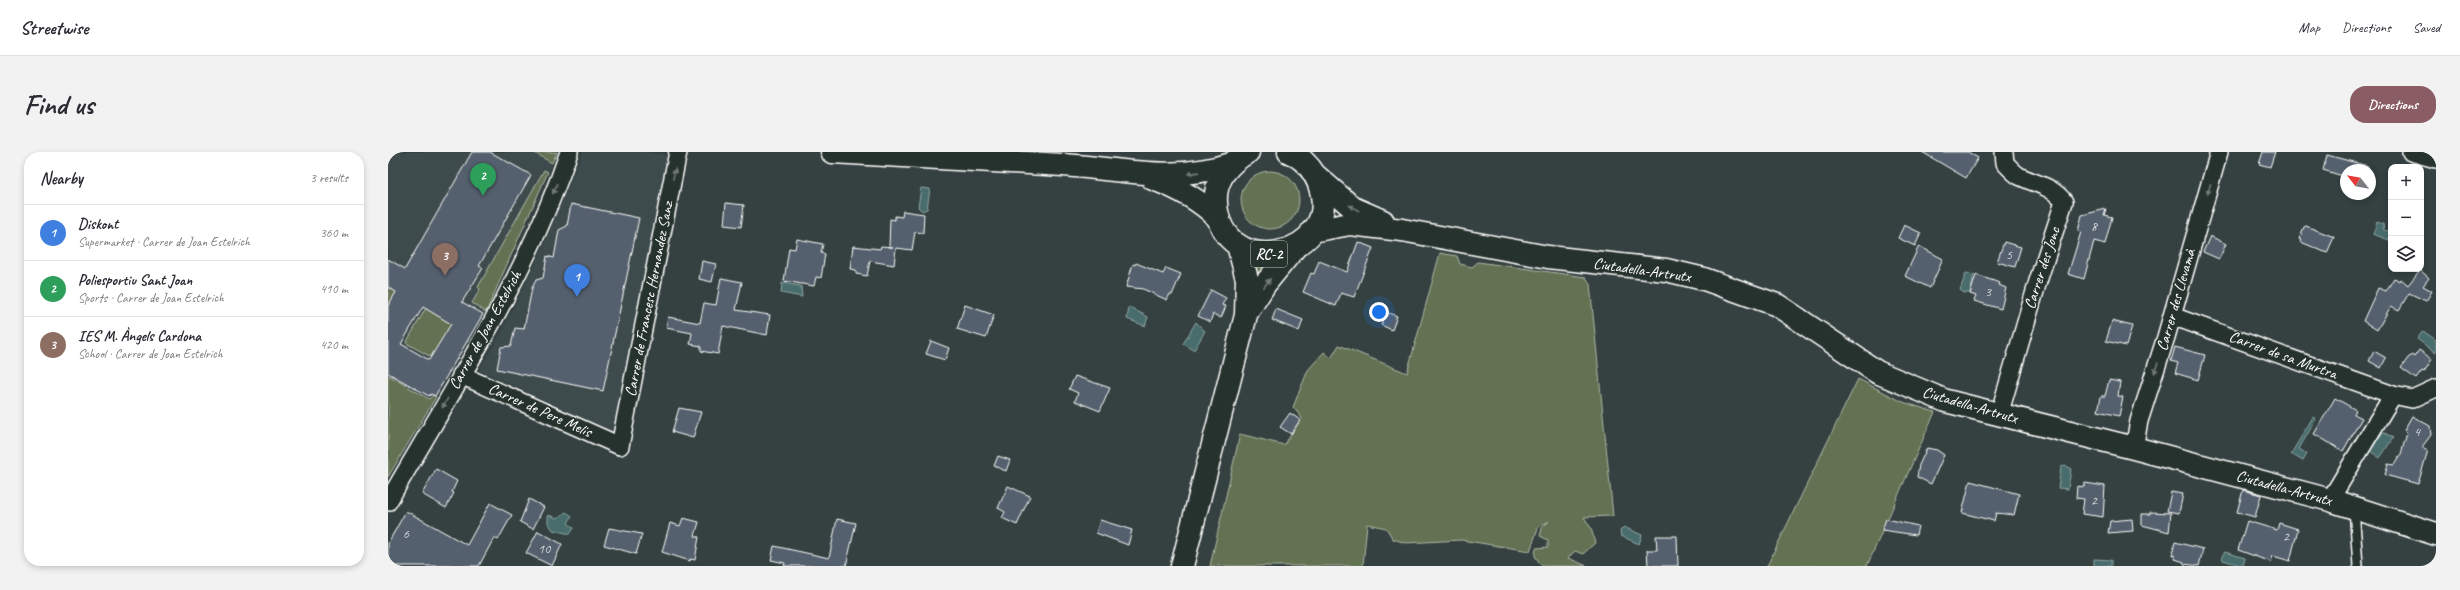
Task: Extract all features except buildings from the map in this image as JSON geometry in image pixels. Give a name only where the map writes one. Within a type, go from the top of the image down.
[{"type":"main road","points":[[832,152],[978,156],[1139,174],[1190,174],[1240,158]]},
{"type":"main road","name":"Ciutadella-Artrutx","points":[[1289,152],[1310,164],[1353,208],[1402,230]]},
{"type":"main road","name":"RC-2","points":[[1240,158],[1225,171],[1218,185],[1215,202],[1218,218],[1226,233],[1238,245],[1252,252],[1267,254],[1282,252],[1296,246],[1312,231],[1319,218],[1322,204],[1321,189],[1310,164]]},
{"type":"main road","points":[[1139,174],[1185,192],[1218,218]]},
{"type":"main road","name":"Ciutadella-Artrutx","points":[[1312,231],[1350,224],[1402,230],[1548,257],[1666,270],[1704,279],[1776,304],[1877,372],[1946,401],[2134,448],[2330,500],[2436,534]]},
{"type":"main road","points":[[1182,566],[1246,315],[1247,279],[1238,245]]},
{"type":"main road","points":[[1246,315],[1265,284],[1296,246]]},
{"type":"street","name":"Carrer de Joan Estelrich","points":[[388,502],[520,269],[560,179],[569,152]]},
{"type":"street","name":"Carrer de Francesc Hernandez Sanz","points":[[620,446],[678,152]]},
{"type":"street","name":"Carrer des Jonc","points":[[1999,415],[2038,281],[2064,202],[2059,195],[2040,183],[2017,176],[2005,163],[2004,152]]},
{"type":"street","name":"Carrer des Llevamà","points":[[2134,448],[2139,421],[2172,316],[2219,152]]},
{"type":"street","points":[[2411,152],[2436,159]]},
{"type":"street","name":"Carrer de sa Murtra","points":[[2172,316],[2394,395],[2412,399],[2436,388]]},
{"type":"street","name":"Carrer de Pere Melis","points":[[461,375],[620,446]]},
{"type":"street","points":[[2330,500],[2394,395]]},
{"type":"lane","points":[[2354,507],[2358,566]]},
{"type":"shaded area","points":[[388,152],[557,152],[486,312],[436,397],[432,396],[388,439]]},
{"type":"shaded area","points":[[583,152],[646,152],[665,155],[671,162],[615,433],[479,370],[500,335],[538,258]]},
{"type":"green space","points":[[533,152],[557,152],[552,163]]},
{"type":"green space","points":[[544,170],[548,172],[486,312],[472,303],[480,289],[478,287]]},
{"type":"green space","points":[[1270,171],[1286,176],[1294,184],[1299,200],[1294,216],[1286,224],[1270,229],[1254,224],[1246,216],[1241,200],[1246,184],[1254,176]]},
{"type":"green space","points":[[1440,253],[1457,256],[1460,264],[1472,267],[1478,262],[1586,277],[1590,284],[1613,516],[1584,517],[1591,528],[1595,543],[1583,554],[1575,551],[1568,558],[1587,566],[1542,566],[1535,556],[1536,548],[1548,547],[1548,540],[1540,536],[1542,528],[1549,521],[1538,528],[1530,551],[1461,540],[1406,543],[1393,539],[1386,528],[1367,524],[1363,566],[1210,566],[1240,434],[1284,445],[1302,418],[1293,407],[1308,370],[1324,352],[1331,358],[1339,345],[1407,373]]},
{"type":"green space","points":[[1253,262],[1269,264],[1262,277],[1255,276]]},
{"type":"green space","points":[[388,284],[401,291],[388,313]]},
{"type":"green space","points":[[427,306],[455,321],[433,358],[406,343]]},
{"type":"green space","points":[[388,375],[429,399],[433,395],[436,397],[388,477]]},
{"type":"green space","points":[[1858,379],[1903,402],[1935,412],[1867,566],[1767,566]]},
{"type":"water","points":[[921,188],[930,189],[927,209],[922,211],[918,207]]},
{"type":"water","points":[[2377,222],[2383,224],[2384,230],[2388,231],[2388,240],[2373,234]]},
{"type":"water","points":[[1966,273],[1974,275],[1970,293],[1964,293],[1960,290]]},
{"type":"water","points":[[782,283],[801,286],[802,297],[781,293]]},
{"type":"water","points":[[1129,307],[1148,317],[1145,326],[1127,319]]},
{"type":"water","points":[[1196,322],[1205,331],[1194,350],[1183,344]]},
{"type":"water","points":[[2423,331],[2436,340],[2436,353],[2417,339]]},
{"type":"water","points":[[2313,417],[2316,419],[2299,449],[2307,454],[2303,461],[2291,454]]},
{"type":"water","points":[[2383,432],[2393,438],[2380,458],[2370,451]]},
{"type":"water","points":[[2065,465],[2071,469],[2068,489],[2058,488],[2061,467]]},
{"type":"water","points":[[566,512],[572,516],[568,523],[574,528],[570,534],[553,530],[548,523],[548,515],[557,518]]},
{"type":"water","points":[[1624,527],[1642,535],[1639,544],[1621,536],[1620,531]]},
{"type":"water","points":[[2225,552],[2245,558],[2243,566],[2223,560],[2222,556]]},
{"type":"water","points":[[2094,559],[2111,560],[2111,566],[2094,566]]},
{"type":"place","name":"Poliesportiu Sant Joan","points":[[483,196]]},
{"type":"place","name":"IES M. Àngels Cardona","points":[[445,276]]},
{"type":"place","name":"Diskont","points":[[577,297]]}]
